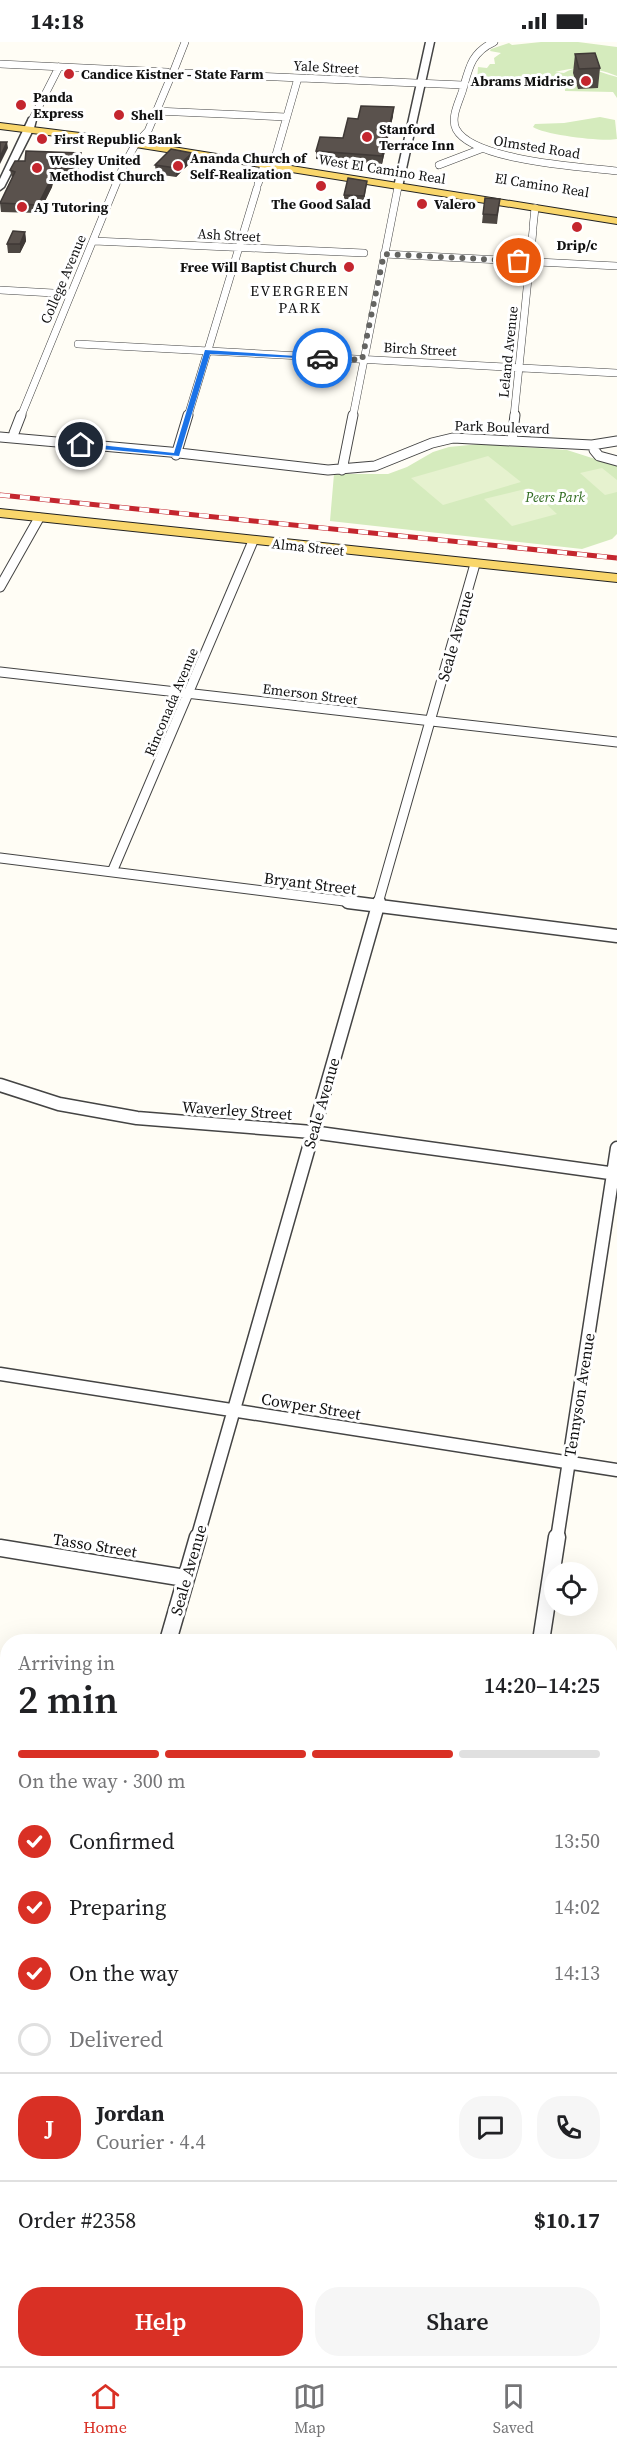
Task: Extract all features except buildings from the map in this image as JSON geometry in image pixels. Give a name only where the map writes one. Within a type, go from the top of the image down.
[{"type":"main road","name":"West El Camino Real","points":[[0,118],[139,141],[275,158],[399,183],[617,221]]},
{"type":"main road","name":"West El Camino Real","points":[[0,126],[31,124]]},
{"type":"main road","name":"West El Camino Real","points":[[139,141],[264,165],[399,183],[462,188]]},
{"type":"main road","name":"El Camino Real","points":[[462,188],[617,211]]},
{"type":"main road","name":"Alma Street","points":[[0,513],[617,578]]},
{"type":"street","name":"College Avenue","points":[[14,433],[123,167],[148,131],[185,42]]},
{"type":"street","points":[[342,470],[362,360],[430,42]]},
{"type":"street","name":"Olmsted Road","points":[[494,42],[474,53],[466,69],[456,113],[456,129],[464,140],[481,149],[517,158],[617,171]]},
{"type":"street","points":[[0,64],[171,72]]},
{"type":"street","points":[[0,187],[59,67]]},
{"type":"street","name":"Yale Street","points":[[187,73],[464,85]]},
{"type":"street","points":[[275,158],[298,78]]},
{"type":"street","points":[[156,111],[286,117]]},
{"type":"street","points":[[439,165],[481,149]]},
{"type":"street","points":[[176,455],[264,165]]},
{"type":"street","name":"Leland Avenue","points":[[512,440],[535,208]]},
{"type":"street","name":"Ash Street","points":[[94,241],[363,253]]},
{"type":"street","points":[[384,254],[617,266]]},
{"type":"street","points":[[0,290],[71,294]]},
{"type":"street","name":"Birch Street","points":[[78,344],[617,373]]},
{"type":"street","name":"Park Boulevard","points":[[0,437],[322,470],[342,470],[381,464],[442,440],[458,438],[592,445],[617,441]]},
{"type":"street","points":[[594,450],[599,456],[617,461]]},
{"type":"street","points":[[0,586],[39,518]]},
{"type":"street","name":"Rinconada Avenue","points":[[112,872],[253,541]]},
{"type":"street","name":"Seale Avenue","points":[[170,1634],[475,564]]},
{"type":"street","name":"Emerson Street","points":[[0,672],[617,742]]},
{"type":"street","name":"Bryant Street","points":[[0,858],[617,936]]},
{"type":"street","name":"Waverley Street","points":[[0,1085],[59,1104],[161,1121],[312,1132],[615,1174]]},
{"type":"street","name":"Tennyson Avenue","points":[[542,1634],[615,1174],[617,1148]]},
{"type":"street","name":"Cowper Street","points":[[0,1374],[617,1470]]},
{"type":"street","name":"Tasso Street","points":[[0,1548],[185,1578]]},
{"type":"green space","points":[[578,42],[617,47],[617,76],[584,68],[617,77],[617,98],[613,92],[565,91],[565,88],[469,88],[470,83],[477,82],[478,67],[487,68],[490,64],[495,64],[494,58],[501,53],[490,51],[491,49],[509,43],[512,45]],"holes":[[[576,68],[564,73],[555,72]]]},
{"type":"green space","points":[[600,117],[615,120],[617,139],[574,137],[549,133],[533,127],[535,124],[564,123]]},
{"type":"green space","name":"Peers Park","points":[[480,444],[567,450],[617,466],[617,534],[612,539],[582,549],[330,521],[334,474],[388,474],[407,467],[433,452],[449,447]]},
{"type":"green space","points":[[488,456],[521,482],[443,505],[411,478]]},
{"type":"green space","points":[[602,468],[617,480],[617,492],[605,495],[580,473]]},
{"type":"green space","points":[[529,488],[557,514],[512,526],[484,499]]},
{"type":"railway","points":[[0,495],[617,558]]},
{"type":"way so far","points":[[322,358],[362,360],[384,254],[519,261]]},
{"type":"place","name":"Candice Kistner - State Farm","points":[[69,74]]},
{"type":"place","name":"Abrams Midrise","points":[[586,81]]},
{"type":"place","name":"Panda Express","points":[[21,105]]},
{"type":"place","name":"Shell","points":[[119,115]]},
{"type":"place","name":"Stanford Terrace Inn","points":[[367,137]]},
{"type":"place","name":"First Republic Bank","points":[[42,139]]},
{"type":"place","name":"Ananda Church of Self-Realization","points":[[178,166]]},
{"type":"place","name":"Wesley United Methodist Church","points":[[37,168]]},
{"type":"place","name":"The Good Salad","points":[[321,186]]},
{"type":"place","name":"Valero","points":[[422,204]]},
{"type":"place","name":"AJ Tutoring","points":[[22,207]]},
{"type":"place","name":"Drip/c","points":[[577,227]]},
{"type":"place","name":"Free Will Baptist Church","points":[[349,267]]},
{"type":"district","name":"EVERGREEN PARK","points":[[300,300]]},
{"type":"route","points":[[81,445],[176,455],[207,352],[322,358]]}]
